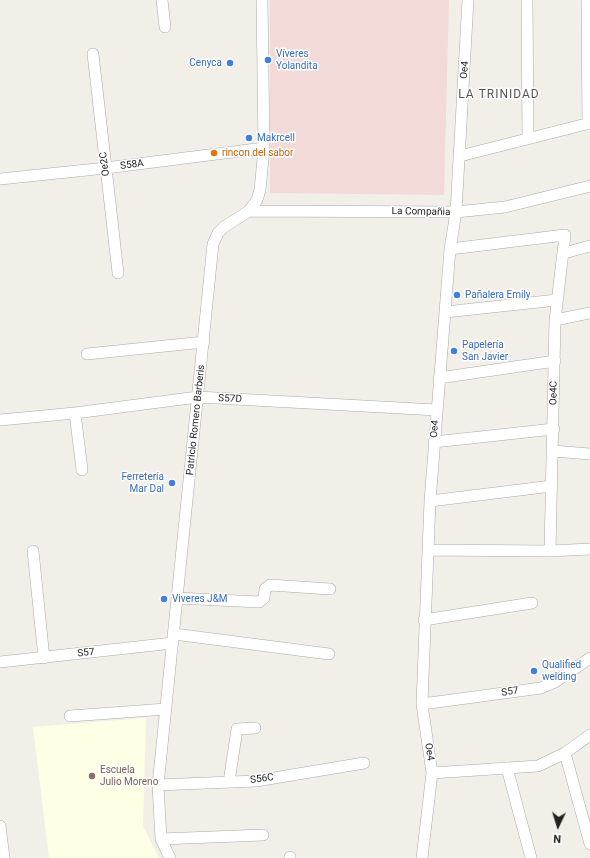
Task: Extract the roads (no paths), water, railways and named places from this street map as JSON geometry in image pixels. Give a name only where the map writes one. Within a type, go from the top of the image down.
[{"type":"street","points":[[162,0],[165,27]]},
{"type":"street","name":"Patricio Romero Barberis","points":[[170,858],[161,839],[158,785],[213,244],[218,233],[224,227],[249,211],[257,200],[260,190],[264,148],[262,0]]},
{"type":"street","name":"Oe4","points":[[422,858],[432,773],[422,704],[424,620],[430,500],[450,249],[456,212],[468,0]]},
{"type":"street","points":[[526,0],[528,139]]},
{"type":"street","points":[[460,156],[589,124],[587,0]]},
{"type":"street","name":"Oe2C","points":[[93,54],[118,273]]},
{"type":"street","name":"S58A","points":[[0,180],[264,148]]},
{"type":"street","name":"La Compañia","points":[[249,211],[456,212],[505,207],[590,186]]},
{"type":"street","name":"Oe4C","points":[[450,249],[565,235],[555,320],[554,428],[550,551]]},
{"type":"street","points":[[564,253],[590,246]]},
{"type":"street","points":[[445,312],[557,300]]},
{"type":"street","points":[[555,320],[590,313]]},
{"type":"street","points":[[87,354],[204,342]]},
{"type":"street","points":[[439,378],[555,361]]},
{"type":"street","name":"S57D","points":[[0,420],[75,413],[198,397],[437,410]]},
{"type":"street","points":[[75,413],[82,470]]},
{"type":"street","points":[[434,442],[554,428]]},
{"type":"street","points":[[553,451],[590,454]]},
{"type":"street","points":[[430,500],[552,486]]},
{"type":"street","points":[[428,550],[550,551],[590,549]]},
{"type":"street","points":[[33,551],[44,658]]},
{"type":"street","points":[[178,598],[259,602],[264,598],[265,589],[270,585],[330,589]]},
{"type":"street","points":[[424,620],[532,602]]},
{"type":"street","name":"S57","points":[[0,662],[44,658],[173,639],[329,654]]},
{"type":"street","name":"S57","points":[[422,704],[541,688],[555,682],[590,658]]},
{"type":"street","points":[[70,716],[166,708]]},
{"type":"street","points":[[229,782],[237,729],[255,728]]},
{"type":"street","points":[[432,773],[538,766],[565,753],[590,735]]},
{"type":"street","points":[[565,753],[590,844]]},
{"type":"street","name":"S56C","points":[[158,785],[256,781],[364,763]]},
{"type":"street","points":[[507,768],[531,858]]},
{"type":"street","points":[[0,826],[4,858]]},
{"type":"street","points":[[161,839],[263,835]]},
{"type":"place","name":"Víveres Yolandita","points":[[268,60]]},
{"type":"place","name":"Cenyca","points":[[230,63]]},
{"type":"place","name":"Makrcell","points":[[249,138]]},
{"type":"place","name":"rincon del sabor","points":[[214,153]]},
{"type":"place","name":"Pañalera Emily","points":[[457,295]]},
{"type":"place","name":"Papelería San Javier","points":[[454,351]]},
{"type":"place","name":"Ferretería Mar Dal","points":[[172,483]]},
{"type":"place","name":"Viveres J&M","points":[[164,599]]},
{"type":"place","name":"Qualified welding","points":[[534,671]]},
{"type":"place","name":"Escuela Julio Moreno","points":[[92,776]]},
{"type":"district","name":"LA TRINIDAD","points":[[499,95]]}]
